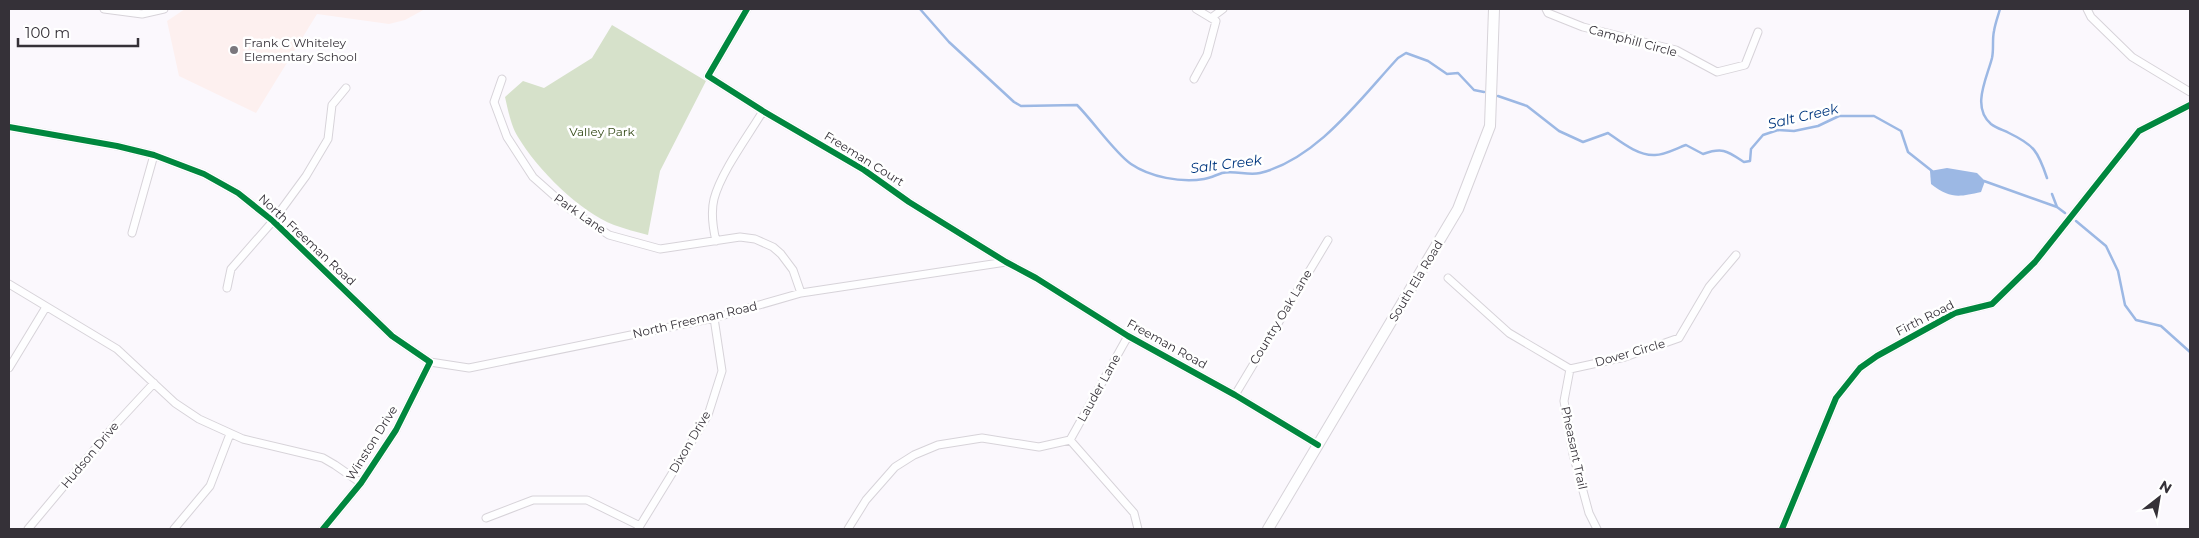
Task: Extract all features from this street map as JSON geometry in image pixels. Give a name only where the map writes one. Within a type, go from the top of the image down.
[{"type":"main road","name":"South Ela Road","points":[[1268,529],[1458,209],[1490,126],[1494,9]]},
{"type":"street","points":[[104,9],[142,14],[164,9]]},
{"type":"street","name":"Freeman Court","points":[[748,9],[708,76],[763,111],[864,170],[909,202],[1006,262]]},
{"type":"street","points":[[1194,79],[1207,55],[1216,22],[1196,9]]},
{"type":"street","points":[[1210,18],[1222,9]]},
{"type":"street","name":"Camphill Circle","points":[[1546,9],[1548,13],[1583,27],[1676,50],[1717,72],[1746,65],[1758,32]]},
{"type":"street","points":[[2087,9],[2091,17],[2132,57],[2190,92]]},
{"type":"street","name":"Park Lane","points":[[502,79],[494,102],[507,137],[533,177],[568,208],[609,235],[660,249],[740,237],[755,239],[773,247],[793,270],[801,293]]},
{"type":"street","points":[[227,288],[231,269],[273,221],[306,176],[328,139],[332,105],[346,88]]},
{"type":"street","name":"Firth Road","points":[[1782,529],[1836,398],[1860,368],[1877,356],[1954,313],[1992,304],[2035,262],[2139,131],[2190,105]]},
{"type":"street","points":[[716,241],[713,230],[713,201],[718,186],[763,111]]},
{"type":"street","name":"North Freeman Road","points":[[9,127],[154,154],[204,174],[238,193],[273,221],[392,336],[430,362],[469,368],[714,318],[801,293],[1006,262]]},
{"type":"street","points":[[132,233],[154,154]]},
{"type":"street","name":"Country Oak Lane","points":[[1235,395],[1328,240]]},
{"type":"street","name":"Dover Circle","points":[[1570,369],[1625,357],[1680,338],[1709,287],[1736,255]]},
{"type":"street","name":"Freeman Road","points":[[1006,262],[1036,278],[1128,336],[1235,395],[1318,445]]},
{"type":"street","points":[[1448,278],[1509,333],[1570,369]]},
{"type":"street","points":[[9,284],[117,349],[188,412],[230,434],[323,458],[336,464],[361,483]]},
{"type":"street","points":[[9,368],[46,307]]},
{"type":"street","name":"Dixon Drive","points":[[639,528],[708,415],[722,371],[714,318]]},
{"type":"street","name":"Lauder Lane","points":[[1070,440],[1128,336]]},
{"type":"street","name":"Winston Drive","points":[[323,529],[361,483],[396,430],[430,362]]},
{"type":"street","name":"Pheasant Trail","points":[[1570,369],[1564,401],[1573,454],[1589,513],[1596,529]]},
{"type":"street","name":"Hudson Drive","points":[[28,529],[115,425],[154,383]]},
{"type":"street","points":[[174,529],[210,486],[230,434]]},
{"type":"street","points":[[848,529],[871,493],[895,467],[914,455],[938,446],[982,438],[1039,447],[1070,440],[1134,513],[1138,529]]},
{"type":"street","points":[[486,518],[533,500],[587,500],[639,528]]},
{"type":"shaded area","name":"Frank C Whiteley Elementary School","points":[[185,9],[425,9],[405,20],[389,24],[317,14],[256,113],[179,76],[167,21]]},
{"type":"green space","name":"Valley Park","points":[[612,25],[706,81],[660,171],[648,235],[601,219],[560,188],[536,162],[518,137],[505,97],[523,81],[544,88],[592,58]]},
{"type":"water","points":[[1947,168],[1977,173],[1985,181],[1981,192],[1955,196],[1931,184],[1930,171]]},
{"type":"waterway","name":"Salt Creek","points":[[920,9],[949,42],[1014,102],[1021,106],[1077,105],[1131,164],[1156,176],[1166,178],[1195,180],[1227,172],[1255,174],[1281,166],[1300,155],[1336,126],[1398,58],[1406,53],[1428,61],[1447,74],[1458,73],[1474,90],[1484,92]]},
{"type":"waterway","points":[[2000,9],[1993,34],[1992,58],[1982,92],[1982,109],[1985,117],[1991,124],[2030,145],[2038,155],[2047,178]]},
{"type":"waterway","name":"Salt Creek","points":[[1498,96],[1527,106],[1559,131],[1583,142],[1608,133],[1630,148],[1649,155],[1663,154],[1686,145],[1703,154],[1725,151],[1744,162],[1750,161],[1751,149],[1763,135],[1778,130],[1794,131],[1818,126],[1839,116],[1874,116],[1901,131],[1908,152],[1932,171]]},
{"type":"waterway","name":"Salt Creek","points":[[1984,181],[2057,207],[2065,213]]},
{"type":"waterway","points":[[2052,194],[2057,207]]},
{"type":"waterway","name":"Salt Creek","points":[[2076,221],[2106,246],[2118,271],[2125,305],[2136,320],[2161,326],[2190,352]]},
{"type":"cycle path","points":[[747,9],[708,76],[763,111],[864,170],[909,202],[1128,336],[1235,395],[1318,445]]},
{"type":"cycle path","points":[[1782,529],[1836,398],[1860,368],[1877,356],[1955,313],[1992,304],[2035,262],[2139,131],[2190,105]]},
{"type":"cycle path","points":[[9,127],[117,146],[154,155],[204,174],[238,193],[273,221],[392,336],[430,362],[396,430],[361,483],[323,529]]},
{"type":"place","name":"Frank C Whiteley Elementary School","points":[[234,50]]}]
